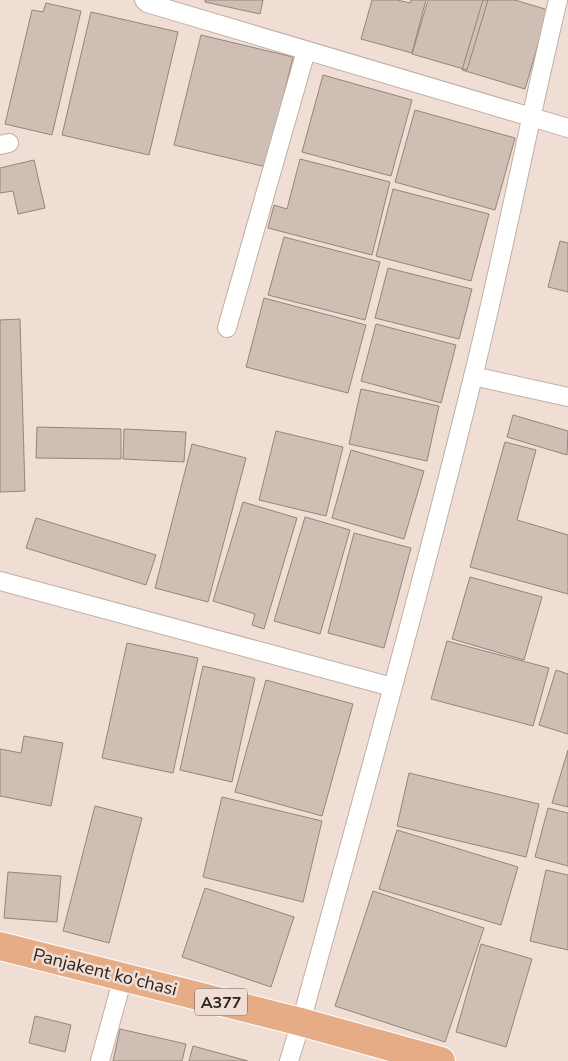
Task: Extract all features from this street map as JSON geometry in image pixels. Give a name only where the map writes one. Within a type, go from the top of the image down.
[{"type":"main road","name":"Panjakent ko'chasi","points":[[0,946],[301,1022],[441,1061]]},
{"type":"street","points":[[144,0],[147,3],[568,128]]},
{"type":"street","points":[[289,1061],[392,687],[473,376],[558,0]]},
{"type":"street","points":[[227,328],[306,51]]},
{"type":"street","points":[[473,376],[568,397]]},
{"type":"street","points":[[0,581],[392,687]]},
{"type":"street","points":[[100,1061],[123,977]]},
{"type":"building","points":[[205,0],[263,0],[260,14],[205,2]]},
{"type":"building","points":[[372,0],[397,0],[410,3],[411,0],[426,0],[412,53],[361,39]]},
{"type":"building","points":[[428,0],[488,0],[467,70],[412,54]]},
{"type":"building","points":[[483,0],[515,0],[548,10],[525,89],[462,70]]},
{"type":"building","points":[[46,3],[81,11],[52,135],[5,124],[32,10],[43,12]]},
{"type":"building","points":[[91,12],[178,32],[149,155],[62,135]]},
{"type":"building","points":[[201,35],[293,57],[266,167],[174,145]]},
{"type":"building","points":[[323,75],[412,100],[391,176],[302,152]]},
{"type":"building","points":[[415,110],[515,138],[495,210],[395,182]]},
{"type":"building","points":[[300,159],[390,182],[372,255],[268,228],[274,205],[287,209]]},
{"type":"building","points":[[34,160],[45,208],[18,214],[13,191],[0,193],[0,168]]},
{"type":"building","points":[[393,189],[489,214],[471,281],[376,256]]},
{"type":"building","points":[[284,237],[380,262],[365,320],[268,295]]},
{"type":"building","points":[[560,241],[568,243],[568,292],[548,287]]},
{"type":"building","points":[[388,268],[472,289],[459,339],[375,318]]},
{"type":"building","points":[[264,298],[366,325],[348,393],[246,367]]},
{"type":"building","points":[[20,319],[25,491],[0,492],[0,320]]},
{"type":"building","points":[[376,324],[456,345],[441,403],[361,381]]},
{"type":"building","points":[[361,389],[439,406],[427,461],[349,444]]},
{"type":"building","points":[[513,415],[568,431],[567,455],[507,437]]},
{"type":"building","points":[[37,427],[121,429],[121,459],[36,458]]},
{"type":"building","points":[[124,429],[186,432],[184,462],[123,459]]},
{"type":"building","points":[[276,431],[343,447],[326,516],[259,500]]},
{"type":"building","points":[[505,442],[536,450],[517,520],[568,535],[568,594],[470,567]]},
{"type":"building","points":[[192,444],[246,458],[208,602],[155,588]]},
{"type":"building","points":[[351,450],[424,471],[404,539],[332,518]]},
{"type":"building","points":[[243,502],[297,518],[264,629],[252,625],[255,614],[213,601]]},
{"type":"building","points":[[305,517],[350,530],[320,634],[274,621]]},
{"type":"building","points":[[36,518],[156,555],[146,585],[26,548]]},
{"type":"building","points":[[354,533],[411,548],[384,648],[328,633]]},
{"type":"building","points":[[470,577],[542,597],[524,660],[452,639]]},
{"type":"building","points":[[447,641],[549,668],[533,726],[431,699]]},
{"type":"building","points":[[127,643],[198,658],[173,773],[102,758]]},
{"type":"building","points":[[203,666],[255,678],[232,782],[180,770]]},
{"type":"building","points":[[556,670],[568,674],[568,734],[539,725]]},
{"type":"building","points":[[266,680],[353,704],[322,816],[235,792]]},
{"type":"building","points":[[24,736],[63,743],[51,806],[0,796],[0,749],[21,753]]},
{"type":"building","points":[[568,750],[568,807],[552,803]]},
{"type":"building","points":[[409,773],[539,804],[526,857],[397,826]]},
{"type":"building","points":[[222,797],[322,821],[303,902],[203,877]]},
{"type":"building","points":[[95,806],[142,818],[109,943],[63,931]]},
{"type":"building","points":[[548,808],[568,813],[568,866],[535,857]]},
{"type":"building","points":[[397,830],[518,867],[501,925],[379,889]]},
{"type":"building","points":[[546,870],[568,875],[568,950],[530,941]]},
{"type":"building","points":[[8,872],[61,876],[57,922],[4,918]]},
{"type":"building","points":[[205,888],[294,917],[271,987],[182,957]]},
{"type":"building","points":[[373,891],[484,928],[445,1042],[335,1006]]},
{"type":"building","points":[[481,944],[532,959],[506,1047],[456,1032]]},
{"type":"building","points":[[35,1016],[71,1025],[65,1052],[29,1043]]},
{"type":"building","points":[[120,1029],[186,1044],[182,1061],[113,1061]]},
{"type":"building","points":[[193,1046],[248,1061],[189,1061]]}]
